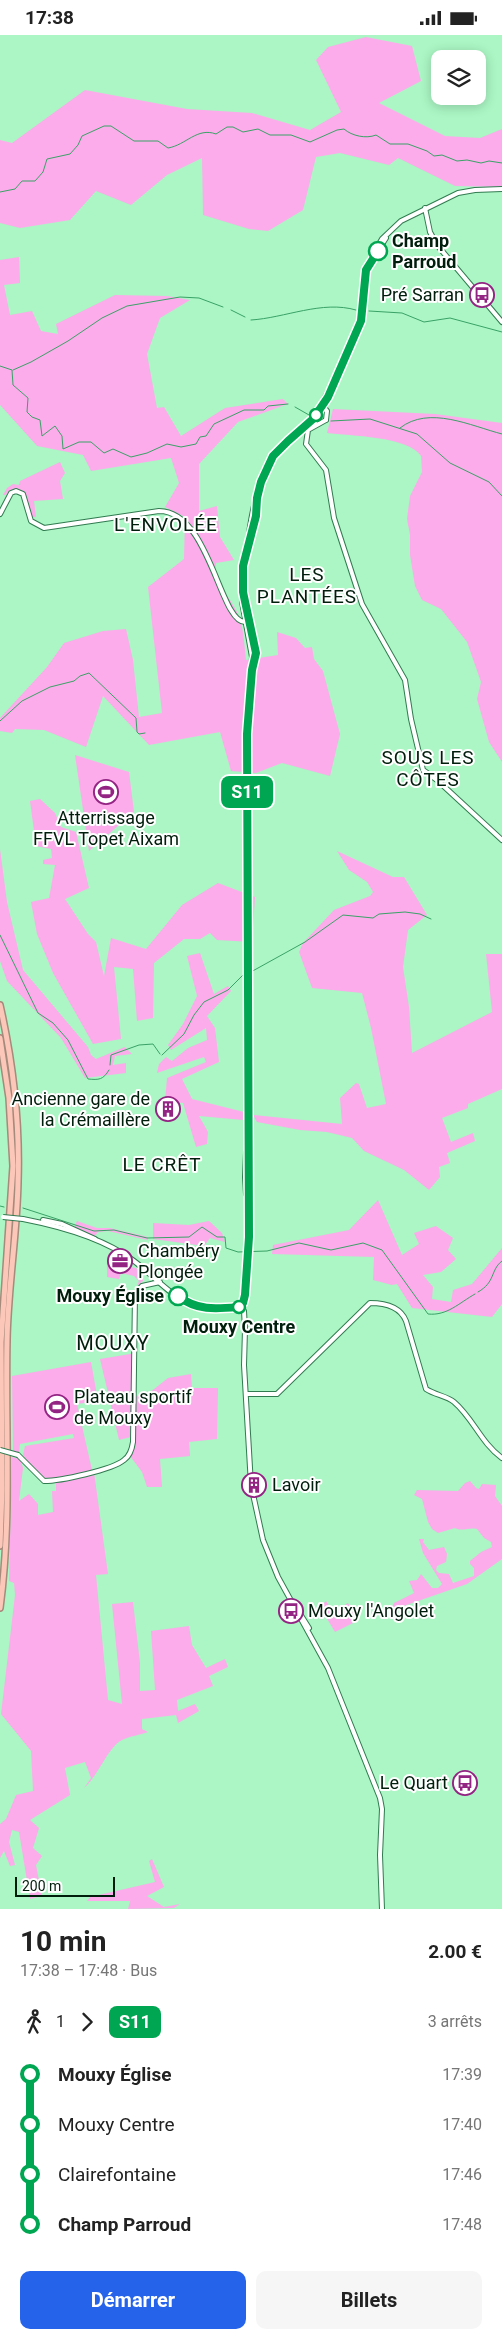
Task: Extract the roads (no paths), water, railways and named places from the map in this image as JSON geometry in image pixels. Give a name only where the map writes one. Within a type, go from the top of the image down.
[{"type":"highway","points":[[0,1005],[13,1080],[19,1151],[18,1199],[7,1328],[8,1500],[6,1554],[0,1608]]},
{"type":"highway","points":[[0,1038],[9,1099],[12,1150],[0,1357],[2,1489],[0,1546]]},
{"type":"main road","points":[[318,1646],[287,1593],[269,1555],[263,1540],[252,1492],[246,1394],[245,1329],[241,1304],[245,1290],[248,1255],[248,1208],[244,1177],[248,1139],[247,745],[252,670],[252,651],[242,602],[243,566],[256,516],[257,498],[264,471],[278,451],[313,419],[336,378],[361,321],[364,304],[364,273],[368,262],[382,239],[392,229],[424,208],[465,191],[502,189]]},
{"type":"main road","points":[[424,208],[430,232],[437,245],[502,322]]},
{"type":"main road","points":[[321,407],[328,414],[326,420],[308,430],[306,444],[326,470],[334,518],[362,604],[405,679],[410,719],[423,770],[437,780],[502,840]]},
{"type":"main road","points":[[0,514],[10,493],[16,491],[22,494],[31,521],[44,528],[158,511],[172,513],[183,519],[207,555],[234,615],[247,620]]},
{"type":"main road","points":[[1,1217],[23,1219],[63,1228],[107,1246],[132,1259],[191,1305],[234,1307],[241,1304]]},
{"type":"main road","points":[[0,1450],[18,1455],[24,1459],[35,1475],[44,1481],[57,1481],[107,1467],[124,1460],[129,1455],[133,1442],[135,1294],[142,1286],[160,1282]]},
{"type":"main road","points":[[246,1394],[277,1394],[370,1303],[393,1306],[401,1312],[406,1321],[426,1389],[432,1394],[453,1400],[490,1449],[502,1458]]},
{"type":"main road","points":[[287,1593],[307,1623],[318,1646],[382,1803],[380,1863],[382,1909]]},
{"type":"waterway","points":[[0,192],[15,189],[22,181],[35,181],[43,172],[47,159],[70,154],[78,145],[82,136],[104,126],[111,126],[134,141],[158,141],[168,148],[203,133],[216,134],[227,127],[233,127],[243,132],[258,129],[270,135],[291,135],[310,142],[337,130],[344,129],[359,136],[368,137],[376,135],[390,144],[408,144],[427,151],[434,156],[442,155],[457,161],[502,163]]},
{"type":"waterway","points":[[13,370],[31,362],[68,341],[102,318],[127,306],[180,297],[199,298],[223,307]]},
{"type":"waterway","points":[[251,320],[317,308],[343,307],[356,310]]},
{"type":"waterway","points":[[231,310],[245,317]]},
{"type":"waterway","points":[[369,311],[402,313],[424,322],[450,318],[502,332]]},
{"type":"waterway","points":[[0,366],[12,370],[13,385],[28,398],[27,412],[32,417],[40,420],[42,436],[55,426],[62,436],[63,449],[79,442],[91,442],[104,453],[113,449],[131,457],[147,453],[167,444],[181,447],[196,444],[200,437],[206,436],[214,424],[244,410],[264,410],[268,406],[288,404]]},
{"type":"waterway","points":[[295,407],[309,415]]},
{"type":"waterway","points":[[400,428],[411,421],[437,418],[450,419],[502,434]]},
{"type":"waterway","points":[[331,421],[370,419],[417,434],[450,463],[489,482],[502,496]]},
{"type":"waterway","points":[[0,721],[22,701],[50,687],[74,681],[80,676],[89,673],[136,718],[137,732],[139,734],[145,733]]},
{"type":"waterway","points":[[249,973],[305,942],[343,915],[373,918],[379,914],[405,912],[420,914],[431,919]]},
{"type":"waterway","points":[[0,935],[38,1013],[53,1023],[68,1040],[88,1079],[100,1079],[109,1070]]},
{"type":"waterway","points":[[162,1055],[184,1034],[194,1015],[204,1002],[228,990],[244,974]]},
{"type":"waterway","points":[[110,1065],[111,1055],[139,1045],[153,1044],[160,1054]]},
{"type":"waterway","points":[[0,1206],[4,1207]]},
{"type":"waterway","points":[[23,1208],[94,1231],[114,1230],[147,1238],[189,1237],[202,1227],[217,1237],[225,1237],[226,1248],[238,1252],[267,1251],[299,1243],[331,1250],[363,1243],[382,1250],[428,1314],[447,1311],[475,1294]]},
{"type":"waterway","points":[[478,1292],[488,1284],[502,1261]]},
{"type":"place","name":"Champ Parroud","points":[[378,251]]},
{"type":"place","name":"Pré Sarran","points":[[482,295]]},
{"type":"place","name":"Atterrissage FFVL Topet Aixam","points":[[106,792]]},
{"type":"place","name":"Ancienne gare de la Crémaillère","points":[[168,1109]]},
{"type":"place","name":"Chambéry Plongée","points":[[120,1261]]},
{"type":"place","name":"Mouxy Église","points":[[178,1296]]},
{"type":"place","name":"Mouxy Centre","points":[[239,1307]]},
{"type":"place","name":"Plateau sportif de Mouxy","points":[[57,1407]]},
{"type":"place","name":"Lavoir","points":[[254,1485]]},
{"type":"place","name":"Mouxy l'Angolet","points":[[291,1611]]},
{"type":"place","name":"Le Quart","points":[[465,1783]]},
{"type":"district","name":"L'ENVOLÉE","points":[[166,524]]},
{"type":"district","name":"LES PLANTÉES","points":[[307,585]]},
{"type":"district","name":"SOUS LES CÔTES","points":[[428,768]]},
{"type":"district","name":"LE CRÊT","points":[[162,1164]]},
{"type":"district","name":"MOUXY","points":[[113,1343]]}]
